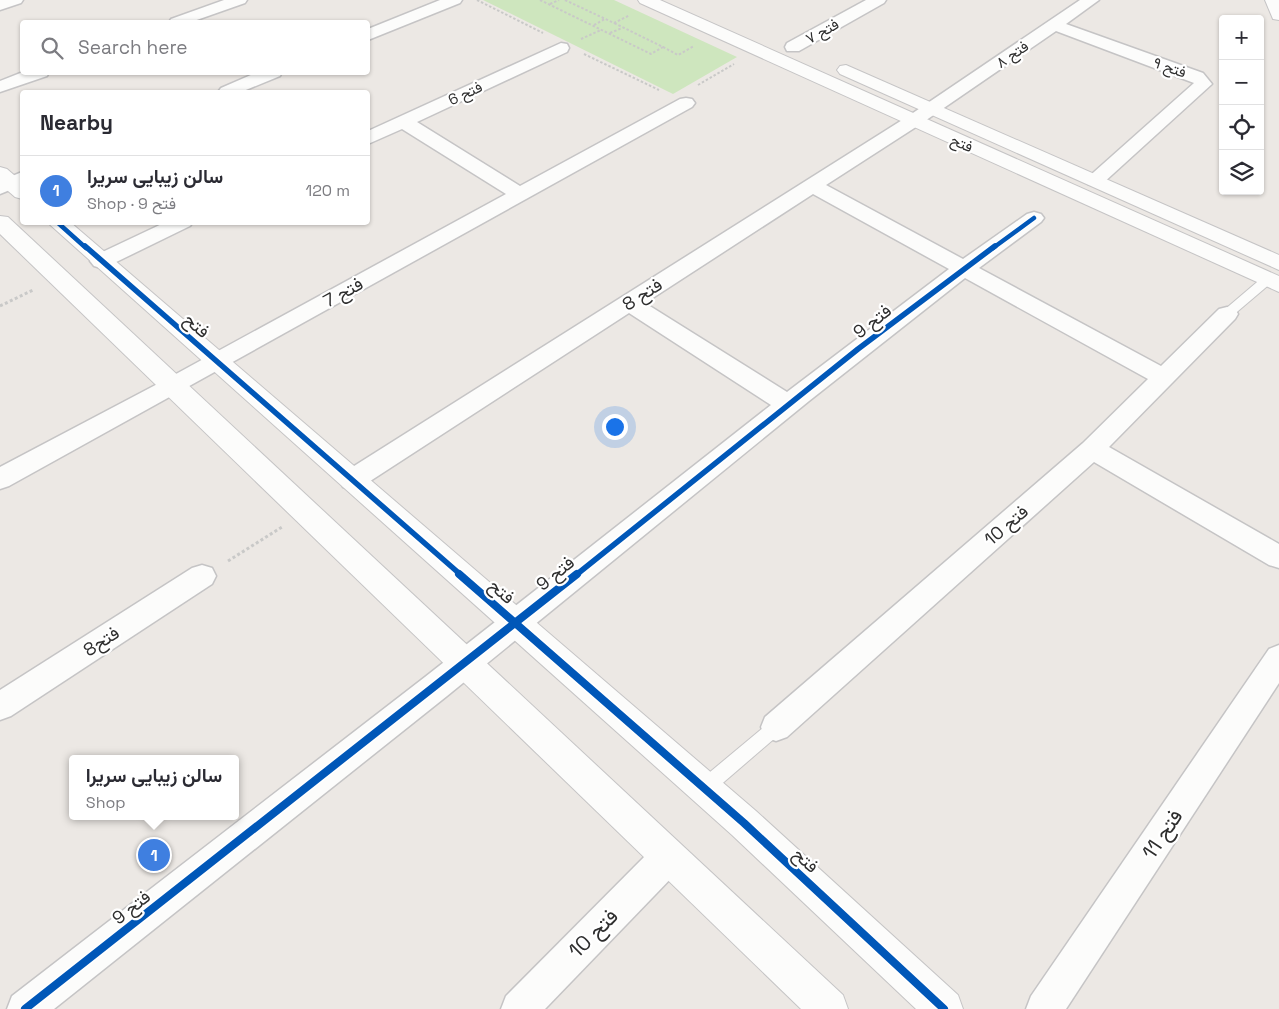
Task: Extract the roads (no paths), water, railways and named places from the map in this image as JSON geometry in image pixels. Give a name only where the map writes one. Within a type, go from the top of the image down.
[{"type":"street","points":[[0,5],[15,0]]},
{"type":"street","points":[[182,20],[239,0]]},
{"type":"street","points":[[370,34],[454,0]]},
{"type":"street","points":[[686,0],[810,54]]},
{"type":"street","name":"فتح ۷","points":[[793,47],[878,0]]},
{"type":"street","name":"فتح ۸","points":[[932,107],[1091,0]]},
{"type":"street","points":[[1273,0],[1279,15]]},
{"type":"street","name":"فتح","points":[[639,7],[913,121],[1275,276]]},
{"type":"street","points":[[215,8],[230,18]]},
{"type":"street","name":"فتح ۹","points":[[1054,25],[1197,76],[1203,84],[1095,180]]},
{"type":"street","name":"فتح 6","points":[[370,137],[404,122],[556,42]]},
{"type":"street","name":"فتح","points":[[828,62],[1095,180],[1275,276]]},
{"type":"street","points":[[0,87],[32,75]]},
{"type":"street","points":[[232,90],[267,75]]},
{"type":"street","name":"فتح 7","points":[[0,479],[521,194],[681,95]]},
{"type":"street","name":"فتح 8","points":[[352,480],[932,107]]},
{"type":"street","points":[[404,122],[521,194]]},
{"type":"street","points":[[812,185],[1163,377]]},
{"type":"street","name":"فتح 9","points":[[25,1009],[465,664],[964,268],[1034,218]]},
{"type":"street","points":[[0,222],[829,1009]]},
{"type":"street","name":"فتح","points":[[60,225],[744,823],[944,1009]]},
{"type":"street","points":[[101,261],[178,225]]},
{"type":"street","points":[[628,302],[790,405]]},
{"type":"street","name":"فتح 10","points":[[776,727],[1092,449],[1227,314]]},
{"type":"street","points":[[1092,449],[1279,557]]},
{"type":"street","name":"فتح8","points":[[0,706],[202,576]]},
{"type":"street","name":"فتح 11","points":[[1044,1009],[1279,658]]},
{"type":"street","name":"فتح 10","points":[[518,1009],[668,857]]},
{"type":"lane","points":[[1227,314],[1275,276]]},
{"type":"lane","points":[[704,788],[776,727]]},
{"type":"place","name":"سالن زیبایی سریرا","points":[[154,855]]}]
